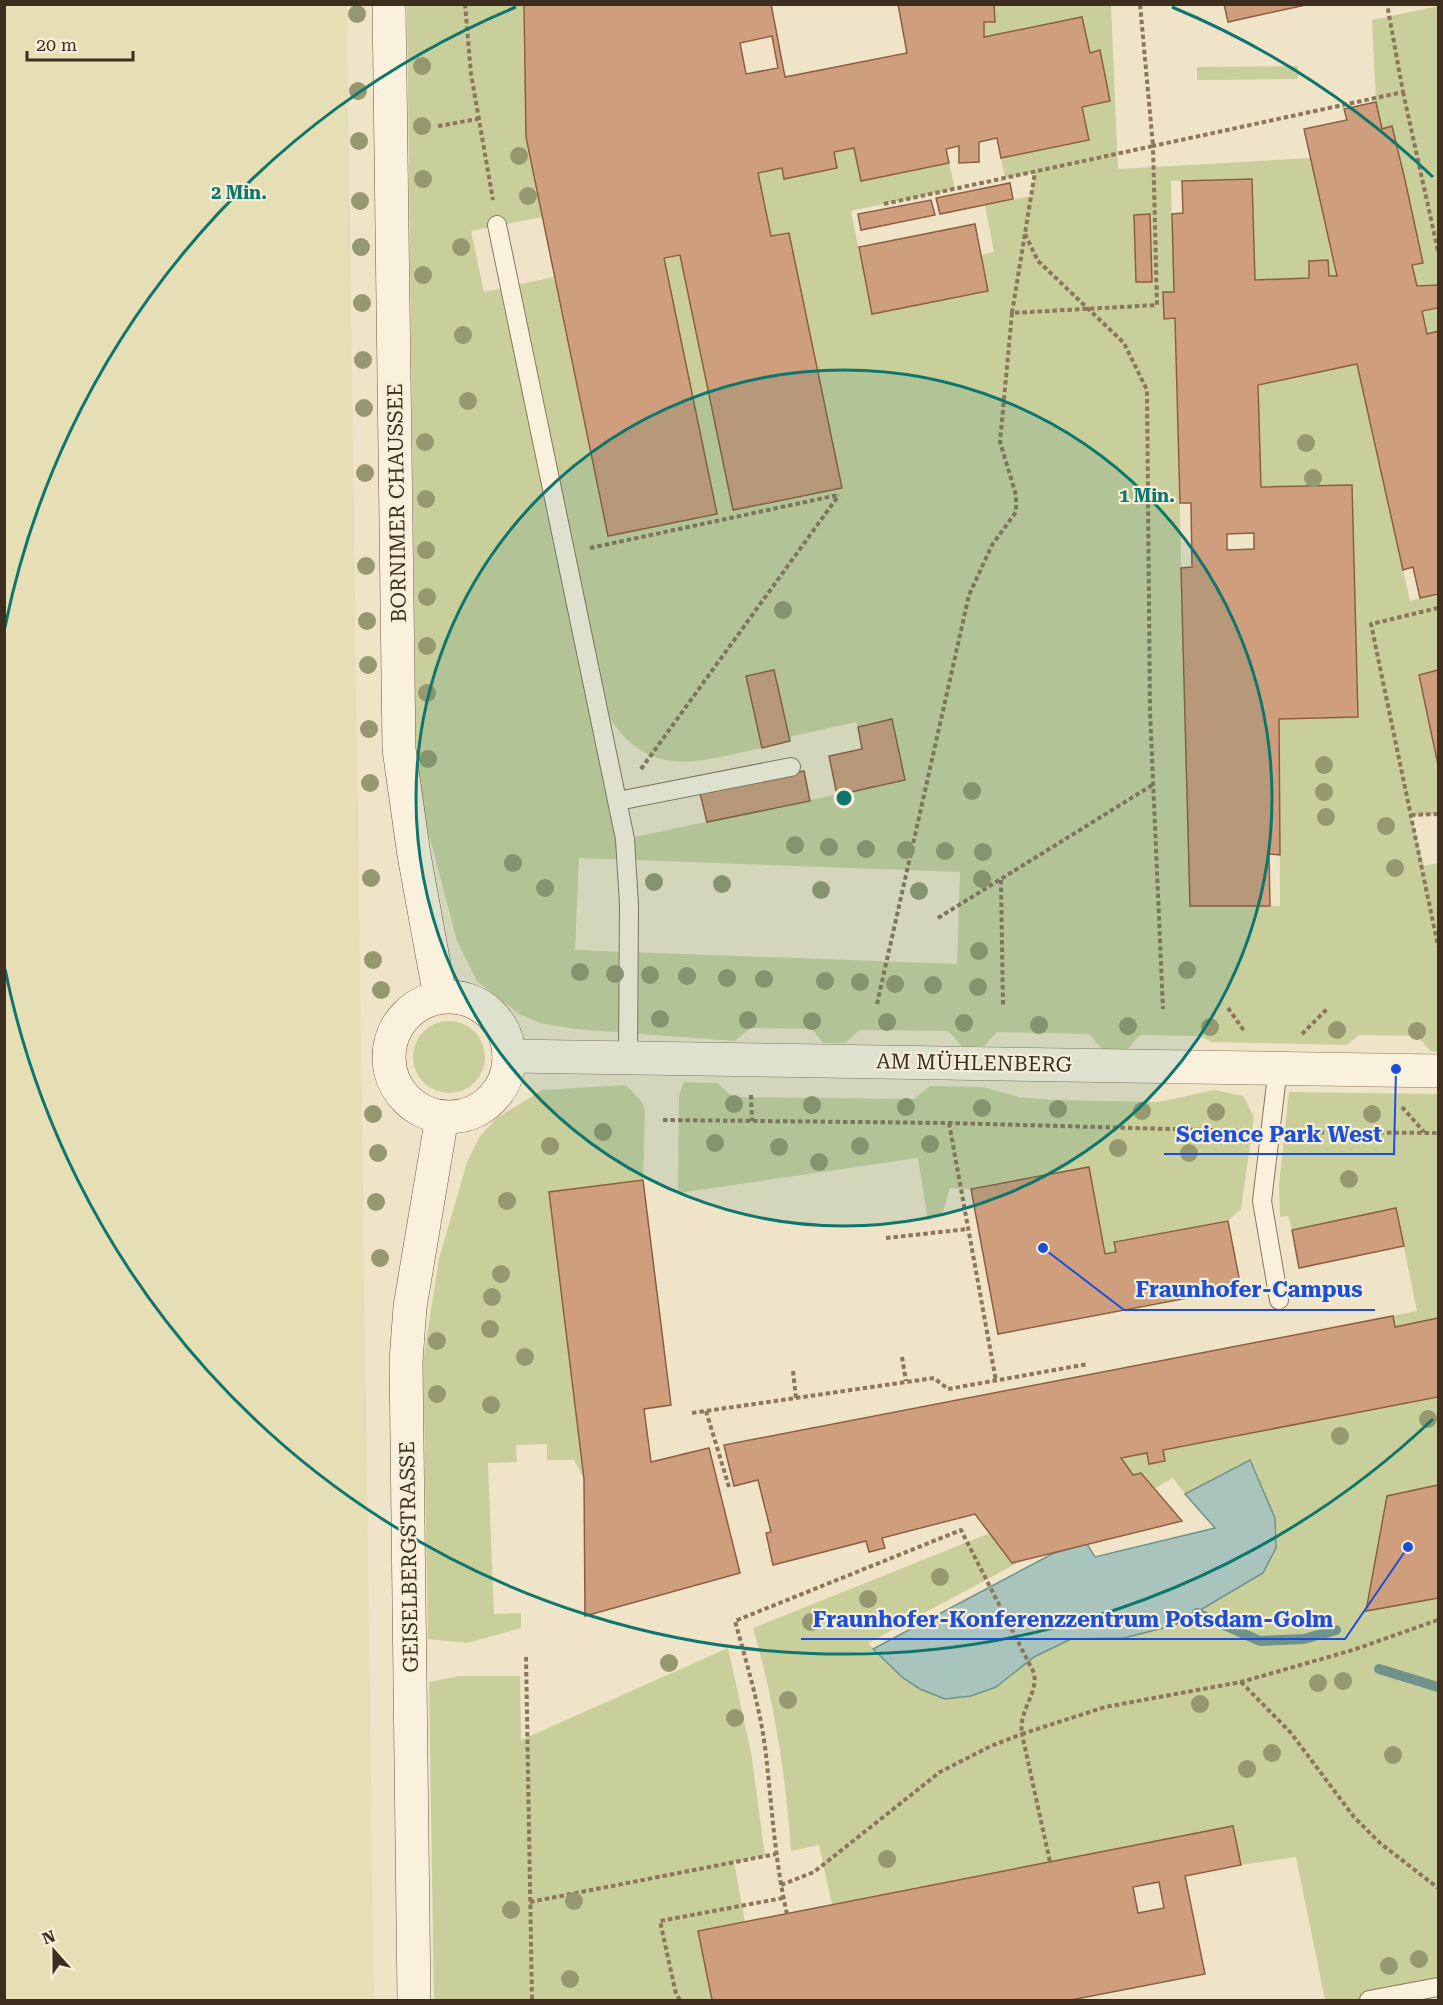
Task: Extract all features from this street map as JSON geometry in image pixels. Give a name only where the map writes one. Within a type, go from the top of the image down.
[{"type":"street","name":"BORNIMER CHAUSSEE","points":[[389,4],[399,749],[414,855],[440,997]]},
{"type":"street","points":[[440,997],[467,999],[489,1012],[506,1037],[509,1056],[505,1080],[489,1102],[465,1115],[442,1117],[424,1112],[407,1101],[396,1086],[389,1068],[395,1030],[406,1014],[422,1003],[440,997]]},
{"type":"street","name":"AM MÜHLENBERG","points":[[509,1056],[1438,1071]]},
{"type":"street","name":"GEISELBERGSTRASSE","points":[[414,2001],[406,1361],[410,1306],[442,1117]]},
{"type":"lane","points":[[497,225],[625,839],[629,905],[628,1057]]},
{"type":"lane","points":[[618,801],[791,766]]},
{"type":"lane","points":[[1278,1067],[1262,1201],[1279,1300]]},
{"type":"lane","points":[[1369,2001],[1438,1987]]},
{"type":"path","points":[[465,4],[478,119],[497,225]]},
{"type":"path","points":[[1012,313],[1157,306],[1153,146],[1140,4]]},
{"type":"path","points":[[1387,4],[1403,92],[1438,251]]},
{"type":"path","points":[[884,204],[1403,92]]},
{"type":"path","points":[[438,126],[478,119]]},
{"type":"path","points":[[877,1004],[969,595],[992,545],[1016,512],[1016,495],[1000,442],[1012,313],[1035,172]]},
{"type":"path","points":[[1025,234],[1038,261],[1124,344],[1147,390],[1150,711],[1163,1009]]},
{"type":"path","points":[[566,553],[839,495],[618,801]]},
{"type":"path","points":[[1438,608],[1371,624],[1438,946]]},
{"type":"path","points":[[938,918],[1154,784]]},
{"type":"path","points":[[1411,815],[1438,814]]},
{"type":"path","points":[[1001,880],[1003,1006]]},
{"type":"path","points":[[1228,1008],[1250,1040]]},
{"type":"path","points":[[1297,1040],[1327,1009]]},
{"type":"path","points":[[1395,1100],[1425,1133]]},
{"type":"path","points":[[663,1120],[949,1123],[1271,1132],[1438,1133]]},
{"type":"path","points":[[949,1123],[996,1381]]},
{"type":"path","points":[[886,1238],[968,1229]]},
{"type":"path","points":[[902,1357],[906,1381]]},
{"type":"path","points":[[692,1413],[934,1378],[948,1389],[1088,1364]]},
{"type":"path","points":[[793,1371],[796,1398]]},
{"type":"path","points":[[706,1411],[729,1487]]},
{"type":"path","points":[[787,1914],[776,1854],[766,1753],[750,1676],[735,1622],[961,1530],[1029,1662],[1035,1681],[1021,1717],[1022,1734],[1050,1862]]},
{"type":"path","points":[[781,1886],[814,1872],[940,1772],[991,1746],[1105,1707],[1241,1682],[1353,1650],[1438,1620]]},
{"type":"path","points":[[526,1657],[532,2001]]},
{"type":"path","points":[[1241,1682],[1291,1733],[1354,1817],[1380,1844],[1438,1888]]},
{"type":"path","points":[[530,1902],[776,1854]]},
{"type":"path","points":[[680,2001],[676,1994],[660,1921],[783,1898]]},
{"type":"shaded area","points":[[5,4],[347,5],[374,2000],[5,2000]]},
{"type":"green space","points":[[407,5],[524,5],[526,137],[542,217],[471,231],[484,292],[554,277],[608,536],[717,514],[664,258],[680,255],[733,510],[842,487],[789,233],[771,236],[758,173],[782,168],[784,179],[837,168],[834,152],[854,148],[949,163],[955,189],[851,211],[872,314],[988,290],[981,255],[994,252],[985,205],[1031,196],[1035,172],[1005,178],[1001,158],[1088,140],[1082,107],[1110,101],[1100,50],[1090,53],[1082,17],[984,37],[984,22],[995,21],[994,5],[1111,5],[1118,169],[1311,158],[1337,276],[1329,276],[1328,260],[1309,261],[1309,278],[1255,280],[1252,179],[1171,181],[1174,292],[1163,292],[1164,318],[1175,318],[1190,906],[1280,906],[1279,719],[1358,717],[1352,485],[1261,487],[1258,385],[1357,364],[1410,601],[1438,594],[1438,670],[1419,675],[1438,765],[1438,814],[1411,816],[1424,866],[1438,863],[1438,1052],[1430,1051],[1418,1036],[1359,1035],[1347,1045],[1212,1042],[1199,1036],[1140,1035],[1128,1049],[1102,1049],[1089,1034],[997,1032],[984,1046],[962,1046],[948,1031],[860,1030],[845,1043],[823,1043],[812,1029],[750,1028],[735,1041],[575,1029],[540,1023],[519,1014],[477,981],[457,941],[423,812],[416,763]],"holes":[[[774,670],[789,737],[856,722],[858,727],[892,720],[905,780],[625,839],[595,687],[613,724],[632,744],[649,755],[684,762],[762,748],[746,676]],[[579,858],[960,872],[957,964],[575,950]]]},
{"type":"green space","points":[[1438,6],[1438,285],[1417,286],[1412,265],[1423,262],[1392,126],[1382,129],[1376,102],[1372,20]]},
{"type":"green space","points":[[1298,66],[1298,79],[1197,80],[1197,67]]},
{"type":"green space","points":[[1438,308],[1438,331],[1427,334],[1422,311]]},
{"type":"green space","points":[[456,1021],[475,1031],[483,1043],[485,1057],[483,1071],[475,1083],[463,1091],[442,1093],[423,1083],[415,1071],[413,1050],[423,1031],[435,1023]]},
{"type":"green space","points":[[684,1082],[717,1083],[733,1097],[914,1099],[930,1086],[983,1087],[1019,1097],[1052,1100],[1159,1102],[1214,1090],[1243,1096],[1254,1117],[1241,1209],[1228,1221],[1114,1241],[1116,1252],[1105,1254],[1089,1168],[971,1189],[950,1188],[943,1212],[928,1221],[918,1158],[678,1193],[679,1095]]},
{"type":"green space","points":[[626,1085],[642,1102],[645,1111],[643,1180],[549,1192],[584,1479],[574,1460],[547,1460],[547,1444],[516,1445],[517,1462],[488,1463],[494,1614],[521,1613],[521,1628],[467,1643],[428,1639],[423,1361],[439,1259],[467,1162],[480,1136],[497,1118],[542,1090]]},
{"type":"green space","points":[[1289,1092],[1438,1094],[1438,1318],[1395,1327],[1393,1316],[1417,1311],[1396,1209],[1292,1230],[1288,1216],[1280,1217],[1279,1185]]},
{"type":"green space","points":[[1438,1397],[1438,1987],[1369,2000],[1325,2000],[1296,1857],[1241,1865],[1233,1826],[832,1905],[819,1845],[791,1851],[778,1738],[753,1628],[990,1533],[1023,1560],[868,1643],[903,1678],[945,1699],[972,1696],[996,1687],[1033,1657],[1071,1639],[1124,1638],[1175,1625],[1250,1461],[1185,1494],[1173,1478],[1154,1489],[1141,1473],[1133,1475],[1121,1458],[1147,1453],[1165,1461],[1163,1450]]},
{"type":"green space","points":[[728,1648],[751,1752],[765,1856],[734,1862],[745,1922],[698,1932],[712,2000],[434,2000],[429,1682],[460,1676],[520,1676],[521,1740]]},
{"type":"water","points":[[1250,1460],[1275,1518],[1276,1548],[1263,1573],[1175,1625],[1124,1638],[1071,1639],[1034,1657],[996,1687],[971,1696],[945,1699],[920,1689],[903,1678],[873,1649],[1054,1553],[1087,1544],[1095,1557],[1215,1528],[1185,1494]]},
{"type":"building","points":[[524,4],[771,4],[785,77],[907,53],[898,4],[994,5],[995,22],[984,22],[984,37],[1082,17],[1090,53],[1100,50],[1110,101],[1082,107],[1089,140],[1001,158],[997,138],[979,142],[979,162],[959,163],[959,146],[946,149],[949,163],[861,181],[854,148],[834,152],[837,168],[784,179],[782,168],[758,173],[771,236],[789,233],[842,488],[733,510],[680,255],[664,258],[717,514],[608,536],[526,137]],"holes":[[[772,36],[778,68],[746,74],[740,43]]]},
{"type":"building","points":[[1224,4],[1310,4],[1228,22]]},
{"type":"building","points":[[1376,102],[1382,129],[1392,126],[1423,263],[1412,265],[1417,286],[1438,285],[1438,308],[1422,311],[1427,334],[1438,331],[1438,594],[1420,598],[1413,567],[1403,570],[1357,364],[1258,385],[1261,487],[1352,485],[1358,717],[1279,719],[1280,855],[1269,854],[1270,906],[1190,906],[1181,568],[1192,567],[1191,503],[1180,503],[1175,318],[1164,319],[1163,292],[1174,292],[1172,214],[1183,213],[1182,181],[1252,179],[1255,280],[1309,278],[1309,261],[1328,260],[1329,276],[1337,276],[1304,129],[1347,120],[1344,109]],"holes":[[[1254,533],[1254,549],[1227,550],[1227,534]]]},
{"type":"building","points":[[1010,183],[1013,199],[940,214],[936,198]]},
{"type":"building","points":[[931,200],[935,215],[861,230],[858,214]]},
{"type":"building","points":[[1150,214],[1152,282],[1136,282],[1134,215]]},
{"type":"building","points":[[975,224],[988,291],[872,314],[859,247]]},
{"type":"building","points":[[774,670],[790,741],[762,748],[746,676]]},
{"type":"building","points":[[1438,670],[1438,765],[1419,675]]},
{"type":"building","points":[[892,719],[905,780],[837,795],[829,756],[862,749],[858,727]]},
{"type":"building","points":[[804,771],[810,801],[707,822],[700,793]]},
{"type":"building","points":[[1089,1167],[1105,1254],[1116,1252],[1114,1242],[1228,1221],[1241,1288],[998,1334],[971,1189]]},
{"type":"building","points":[[643,1180],[671,1405],[644,1409],[651,1462],[709,1448],[740,1573],[585,1616],[584,1479],[549,1192]]},
{"type":"building","points":[[1396,1208],[1404,1246],[1299,1268],[1292,1230]]},
{"type":"building","points":[[1393,1316],[1395,1327],[1438,1318],[1438,1397],[1163,1450],[1165,1461],[1149,1464],[1147,1453],[1121,1458],[1133,1475],[1141,1473],[1182,1521],[1012,1563],[975,1514],[882,1538],[885,1548],[869,1552],[866,1541],[773,1565],[766,1533],[771,1532],[758,1480],[734,1486],[724,1445]]},
{"type":"building","points":[[1438,1485],[1438,1598],[1366,1611],[1387,1496]]},
{"type":"building","points":[[1233,1826],[1241,1865],[1185,1876],[1205,1974],[1071,2000],[712,2000],[698,1931]],"holes":[[[1159,1882],[1164,1908],[1138,1913],[1133,1887]]]},
{"type":"waterway","points":[[1197,1613],[1260,1641],[1304,1639],[1336,1630]]},
{"type":"waterway","points":[[1379,1669],[1438,1687]]},
{"type":"place","name":"Science Park West","points":[[1396,1069]]},
{"type":"place","name":"Fraunhofer-Campus","points":[[1043,1248]]},
{"type":"place","name":"Fraunhofer-Konferenzzentrum Potsdam-Golm","points":[[1408,1547]]}]
